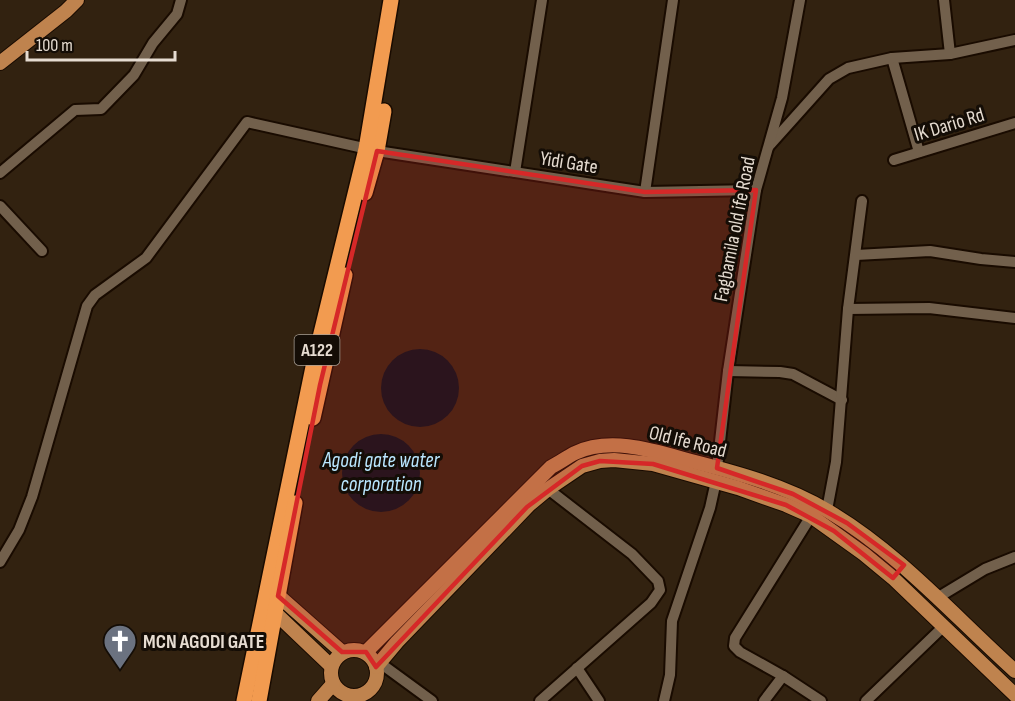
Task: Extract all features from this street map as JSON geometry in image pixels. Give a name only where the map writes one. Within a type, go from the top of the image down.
[{"type":"highway","name":"A122","points":[[371,150],[391,0]]},
{"type":"highway","name":"A122","points":[[244,701],[294,511],[355,232],[401,0]]},
{"type":"highway","name":"A122","points":[[259,701],[271,599]]},
{"type":"main road","points":[[0,63],[77,0]]},
{"type":"main road","name":"Old Ife Road","points":[[366,652],[551,467],[576,453],[594,448],[628,447],[655,451],[811,516],[893,578],[1015,695]]},
{"type":"main road","name":"Old Ife Road","points":[[333,684],[347,695],[359,695],[374,684],[378,665],[397,642],[526,507],[582,466],[600,460],[653,464],[716,475],[745,474],[827,510],[904,565],[1015,671]]},
{"type":"main road","points":[[893,578],[904,565]]},
{"type":"main road","points":[[271,599],[342,652]]},
{"type":"main road","points":[[271,599],[331,666]]},
{"type":"main road","points":[[318,701],[333,684],[331,666],[342,652],[354,649],[366,652],[378,665]]},
{"type":"street","points":[[0,172],[75,110],[101,109],[134,75],[153,43],[177,14],[181,0]]},
{"type":"street","points":[[515,172],[542,0]]},
{"type":"street","points":[[645,192],[673,0]]},
{"type":"street","name":"Fagbamila old ife Road","points":[[664,701],[670,675],[672,621],[710,508],[756,190],[782,98],[800,0]]},
{"type":"street","points":[[944,0],[950,54]]},
{"type":"street","points":[[768,148],[829,79],[848,68],[892,58],[950,54],[1015,40]]},
{"type":"street","points":[[892,58],[919,152]]},
{"type":"street","name":"Yidi Gate","points":[[0,562],[19,530],[32,497],[87,306],[94,295],[146,258],[247,122],[371,150],[645,192],[756,190]]},
{"type":"street","name":"IK Dario Rd","points":[[894,160],[1015,123]]},
{"type":"street","points":[[827,510],[836,462],[848,309],[862,201]]},
{"type":"street","points":[[0,206],[42,251]]},
{"type":"street","points":[[856,255],[930,251],[1015,262]]},
{"type":"street","points":[[848,309],[929,308],[1015,318]]},
{"type":"street","points":[[728,371],[793,374],[842,400]]},
{"type":"street","points":[[540,701],[651,603],[660,590],[658,581],[632,554],[548,489]]},
{"type":"street","points":[[811,516],[735,638],[735,646],[821,701]]},
{"type":"street","points":[[937,598],[985,569],[1015,557]]},
{"type":"street","points":[[866,701],[943,627]]},
{"type":"street","points":[[378,665],[432,701]]},
{"type":"street","points":[[577,668],[598,701]]},
{"type":"street","points":[[764,701],[783,676]]},
{"type":"highlighted area","points":[[377,151],[645,192],[756,190],[717,468],[793,494],[847,523],[904,565],[893,578],[834,531],[786,505],[653,464],[600,461],[582,466],[527,507],[376,667],[366,652],[342,652],[278,596],[320,385]]},
{"type":"water","points":[[420,349],[435,352],[452,366],[459,388],[456,403],[442,420],[420,427],[405,424],[388,410],[381,388],[384,373],[398,356]]},
{"type":"water","name":"Agodi gate water corporation","points":[[373,434],[389,434],[403,440],[414,451],[420,465],[420,481],[414,495],[403,506],[389,512],[373,512],[359,506],[348,495],[342,481],[342,465],[348,451],[359,440]]},
{"type":"place","name":"MCN AGODI GATE","points":[[120,670]]}]
